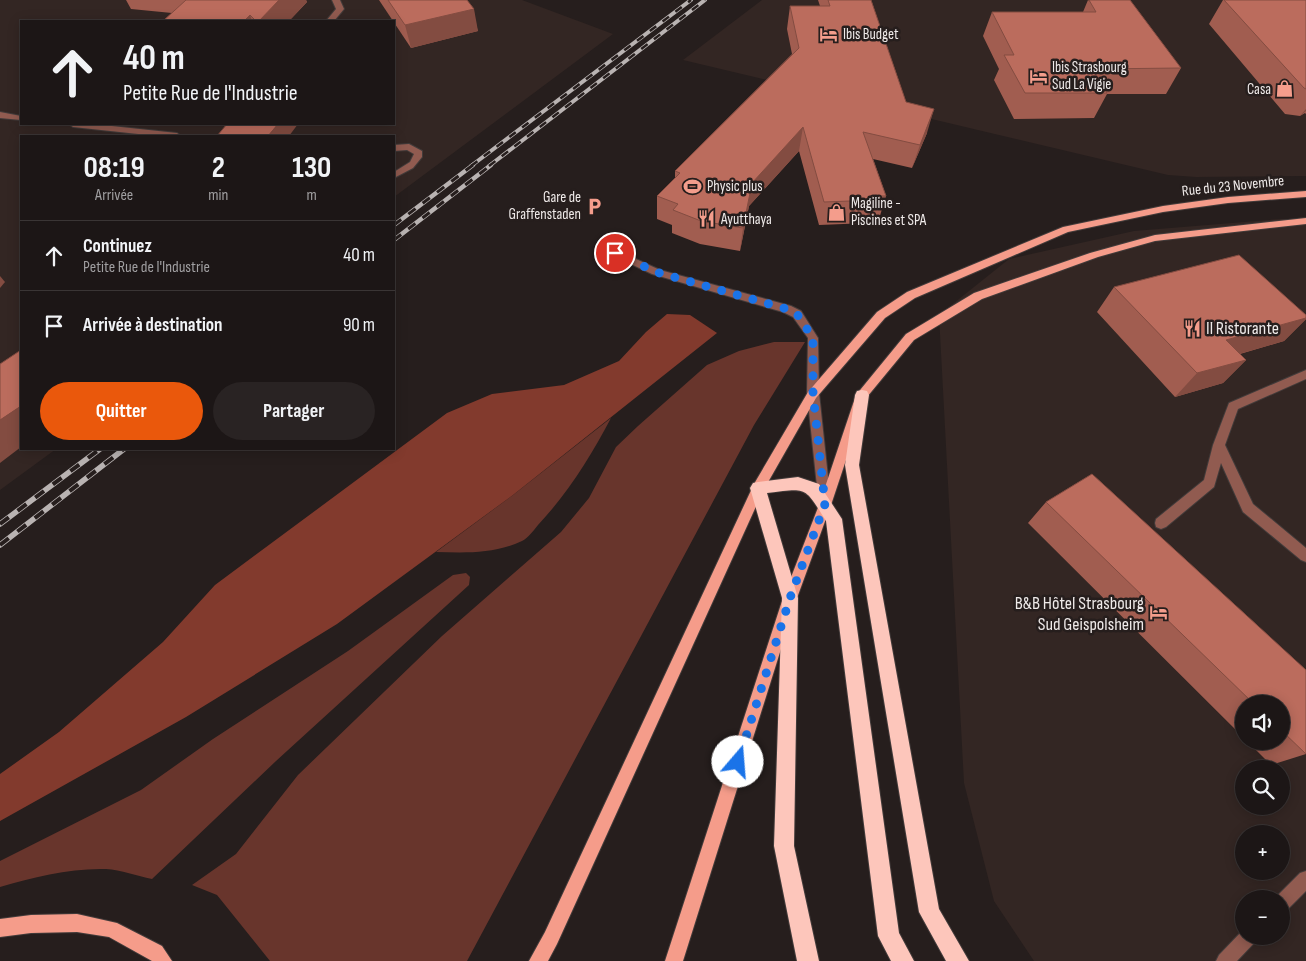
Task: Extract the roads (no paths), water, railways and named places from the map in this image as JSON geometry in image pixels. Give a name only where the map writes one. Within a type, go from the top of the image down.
[{"type":"highway","points":[[862,395],[852,465],[929,912],[958,961]]},
{"type":"highway","points":[[808,961],[784,846],[790,598],[758,488],[798,483],[814,489],[834,519],[889,936],[902,961]]},
{"type":"main road","name":"Rue du 23 Novembre","points":[[538,961],[551,938],[758,488],[813,393],[881,315],[911,295],[1066,229],[1163,209],[1228,200],[1306,194]]},
{"type":"main road","points":[[674,961],[790,598],[825,504],[862,395],[910,337],[978,296],[1094,254],[1155,238],[1306,222]]},
{"type":"main road","points":[[0,928],[31,924],[77,924],[111,929],[159,956]]},
{"type":"street","points":[[331,20],[340,9],[336,0]]},
{"type":"street","points":[[0,115],[20,118]]},
{"type":"street","points":[[82,125],[168,135]]},
{"type":"street","points":[[395,148],[409,147],[419,152],[418,158],[411,165],[395,173]]},
{"type":"street","points":[[601,246],[656,272],[787,309],[797,314],[813,338],[813,393],[825,504]]},
{"type":"street","points":[[1161,523],[1210,483],[1218,445],[1233,406],[1306,374]]},
{"type":"street","points":[[1218,445],[1248,508],[1306,556]]},
{"type":"street","points":[[1290,895],[1306,879]]},
{"type":"street","points":[[1225,961],[1240,945]]},
{"type":"railway","points":[[471,166],[691,0]]},
{"type":"railway","points":[[489,166],[705,0]]},
{"type":"railway","points":[[395,224],[473,165]]},
{"type":"railway","points":[[395,239],[491,165]]},
{"type":"railway","points":[[0,524],[99,450]]},
{"type":"railway","points":[[0,545],[123,450]]},
{"type":"place","name":"Ibis Budget","points":[[829,34]]},
{"type":"place","name":"Ibis Strasbourg Sud La Vigie","points":[[1038,76]]},
{"type":"place","name":"Casa","points":[[1285,89]]},
{"type":"place","name":"Physic plus","points":[[693,186]]},
{"type":"place","name":"Gare de Graffenstaden","points":[[595,206]]},
{"type":"place","name":"Magiline - Piscines et SPA","points":[[837,212]]},
{"type":"place","name":"Ayutthaya","points":[[707,219]]},
{"type":"place","name":"Il Ristorante","points":[[1192,328]]},
{"type":"place","name":"B&B Hôtel Strasbourg Sud Geispolsheim","points":[[1158,613]]}]
